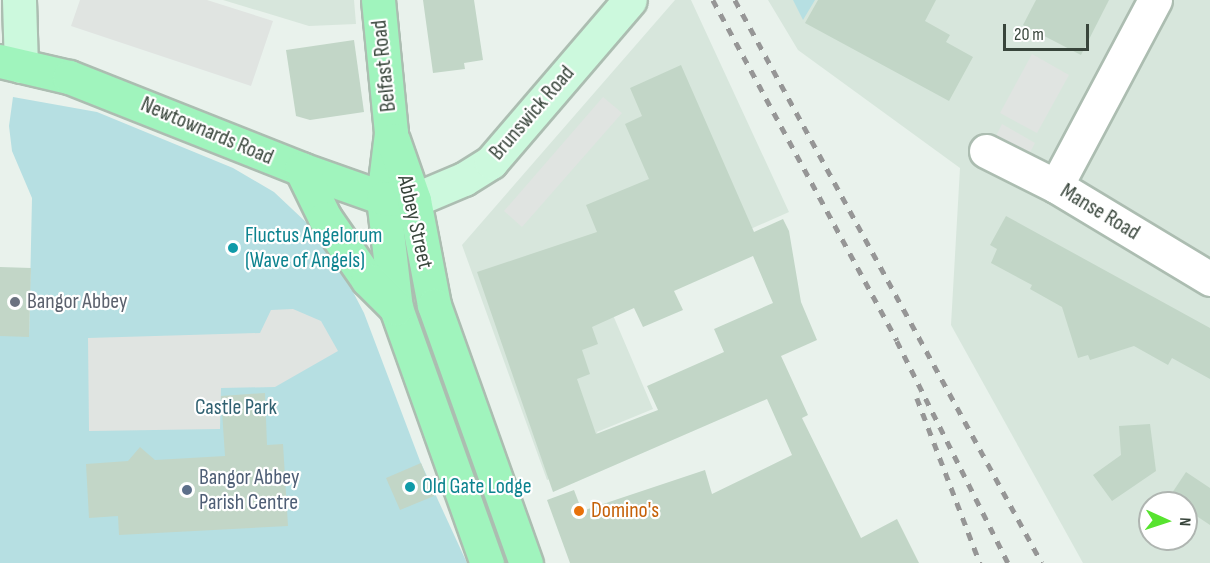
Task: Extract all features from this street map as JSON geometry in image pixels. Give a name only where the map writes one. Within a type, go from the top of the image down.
[{"type":"main road","points":[[11,64],[19,0]]},
{"type":"main road","name":"Belfast Road","points":[[378,0],[391,133]]},
{"type":"main road","name":"Brunswick Road","points":[[399,199],[464,179],[491,162],[630,0]]},
{"type":"main road","name":"Newtownards Road","points":[[11,64],[69,77],[145,104],[301,169],[399,199]]},
{"type":"main road","name":"Abbey Street","points":[[391,133],[399,199],[396,308],[487,563]]},
{"type":"main road","points":[[301,169],[325,218],[368,280],[396,308]]},
{"type":"main road","name":"Abbey Street","points":[[399,199],[434,305],[526,563]]},
{"type":"street","points":[[1056,186],[1155,0]]},
{"type":"street","name":"Manse Road","points":[[986,151],[1056,186],[1210,279]]},
{"type":"shaded area","points":[[80,0],[207,0],[273,21],[251,86],[71,26]]},
{"type":"shaded area","points":[[223,0],[354,0],[356,24],[309,26]]},
{"type":"shaded area","points":[[675,0],[691,0],[789,212],[604,294],[653,409],[597,432],[605,459],[547,480],[462,245]]},
{"type":"shaded area","points":[[768,0],[1210,0],[1210,563],[1083,563],[951,325],[960,168],[798,50]]},
{"type":"shaded area","points":[[1032,54],[1069,75],[1037,133],[1000,113]]},
{"type":"shaded area","points":[[603,97],[622,113],[522,227],[504,211]]},
{"type":"shaded area","points":[[1002,124],[1035,143],[1027,158],[994,140]]},
{"type":"shaded area","points":[[293,309],[321,321],[338,351],[275,387],[221,388],[220,429],[89,431],[88,338],[260,333],[271,310]]},
{"type":"green space","points":[[793,0],[815,0],[803,20]]},
{"type":"green space","name":"Castle Park","points":[[13,97],[97,112],[233,168],[274,192],[308,224],[339,265],[364,313],[420,461],[467,563],[0,563],[0,336],[29,336],[32,198],[12,151],[9,126]]},
{"type":"building","points":[[423,0],[474,0],[483,60],[464,63],[465,69],[433,73]]},
{"type":"building","points":[[818,0],[936,0],[925,21],[950,35],[946,42],[973,57],[949,101],[805,23]]},
{"type":"building","points":[[1036,0],[1109,0],[1081,55],[1023,25]]},
{"type":"building","points":[[354,40],[364,112],[310,120],[296,116],[286,50]]},
{"type":"building","points":[[681,65],[754,232],[783,219],[789,231],[801,302],[817,340],[781,356],[808,415],[802,418],[861,538],[897,519],[919,563],[570,563],[547,500],[574,490],[582,511],[705,470],[712,494],[792,455],[767,399],[553,492],[477,272],[597,232],[586,205],[649,179],[625,124],[642,116],[630,88]],"holes":[[[753,256],[773,303],[714,329],[724,352],[647,386],[658,410],[596,434],[577,379],[590,374],[582,350],[598,344],[592,327],[634,308],[643,327],[683,310],[674,291]]]},
{"type":"building","points":[[1006,216],[1210,328],[1210,379],[1172,358],[1168,365],[1134,346],[1090,360],[1088,355],[1078,358],[1062,307],[1030,289],[1032,285],[991,263],[997,249],[990,245]]},
{"type":"building","name":"Bangor Abbey","points":[[0,267],[31,268],[29,337],[0,336]]},
{"type":"building","name":"Bangor Abbey Parish Centre","points":[[265,393],[267,445],[283,444],[288,526],[119,535],[118,516],[89,518],[86,464],[128,461],[140,447],[155,460],[225,456],[221,396]]},
{"type":"building","points":[[1150,424],[1156,471],[1112,501],[1093,475],[1121,455],[1119,426]]},
{"type":"building","name":"Old Gate Lodge","points":[[421,463],[434,496],[400,510],[386,478]]},
{"type":"building","points":[[1186,472],[1210,488],[1210,525],[1198,517],[1198,491],[1173,491]]},
{"type":"railway","points":[[713,0],[897,341],[1008,563]]},
{"type":"railway","points":[[735,0],[1042,563]]},
{"type":"railway","points":[[917,398],[980,563]]},
{"type":"place","name":"Fluctus Angelorum (Wave of Angels)","points":[[233,248]]},
{"type":"place","name":"Bangor Abbey","points":[[15,302]]},
{"type":"place","name":"Old Gate Lodge","points":[[410,487]]},
{"type":"place","name":"Bangor Abbey Parish Centre","points":[[187,490]]},
{"type":"place","name":"Domino's","points":[[579,511]]}]
